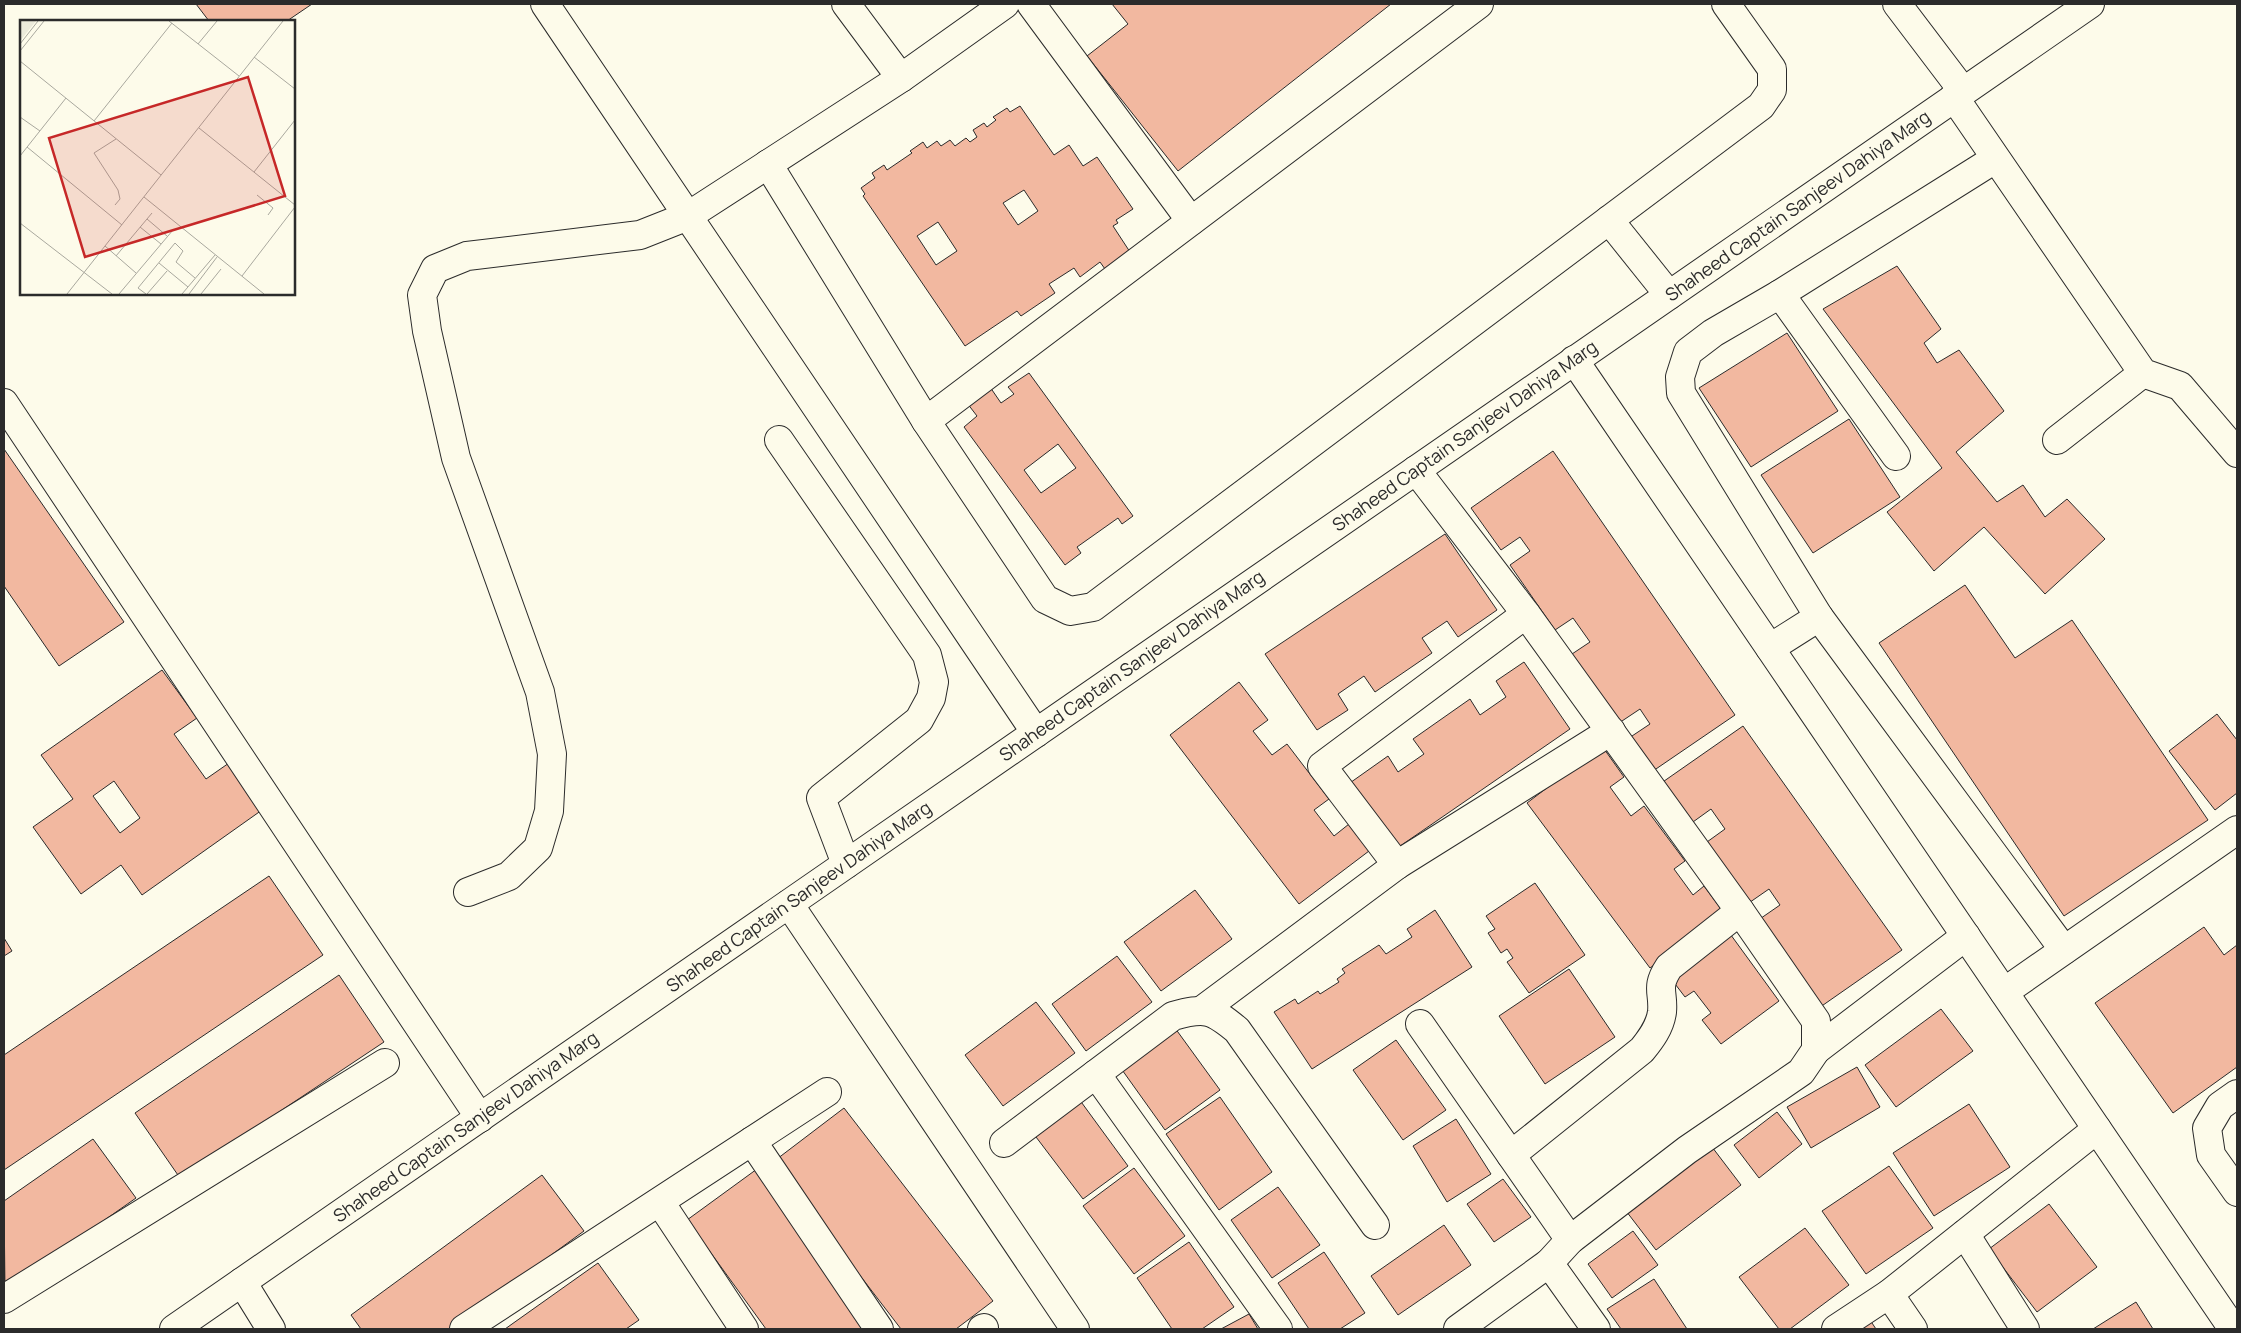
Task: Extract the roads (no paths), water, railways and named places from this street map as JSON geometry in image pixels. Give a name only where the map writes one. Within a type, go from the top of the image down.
[{"type":"street","points":[[545,4],[1036,733]]},
{"type":"street","points":[[846,4],[902,78]]},
{"type":"street","points":[[468,892],[509,876],[538,848],[549,811],[552,754],[540,692],[456,458],[427,331],[422,295],[435,269],[467,256],[640,235],[688,216],[902,78],[1005,4]]},
{"type":"street","points":[[1031,4],[1191,222]]},
{"type":"street","points":[[926,421],[1479,4]]},
{"type":"street","points":[[768,164],[926,421],[1045,599],[1070,611],[1093,607],[1761,106],[1772,90],[1772,69],[1726,4]]},
{"type":"street","points":[[1897,4],[1959,94],[1995,159],[2143,373],[2180,386],[2237,453]]},
{"type":"street","name":"Shaheed Captain Sanjeev Dahiya Marg","points":[[174,1329],[2090,4]]},
{"type":"street","points":[[1995,159],[1780,294],[1713,333],[1688,352],[1680,377],[1682,393],[1819,617],[2064,950]]},
{"type":"street","points":[[1609,220],[1669,294]]},
{"type":"street","points":[[1780,294],[1896,456]]},
{"type":"street","points":[[1574,360],[2233,1329]]},
{"type":"street","points":[[2057,440],[2143,373]]},
{"type":"street","points":[[4,403],[480,1118]]},
{"type":"street","points":[[779,440],[926,655],[934,682],[932,698],[919,720],[821,798],[846,864]]},
{"type":"street","points":[[1416,470],[1526,614],[1740,911],[1816,1022],[1816,1050]]},
{"type":"street","points":[[1397,865],[1322,766],[1526,614]]},
{"type":"street","points":[[1770,648],[1819,617]]},
{"type":"street","points":[[1201,1011],[1397,865],[1611,731]]},
{"type":"street","points":[[2004,992],[2237,830]]},
{"type":"street","points":[[789,904],[1074,1329]]},
{"type":"street","points":[[1510,1155],[1642,1050],[1656,1031],[1662,1012],[1662,977],[1669,967],[1740,911]]},
{"type":"street","points":[[1458,1329],[1549,1263],[1570,1240],[1687,1150],[1801,1072],[1816,1050],[1966,936]]},
{"type":"street","points":[[1004,1143],[1174,1016],[1194,1010],[1217,1014],[1237,1030],[1375,1225]]},
{"type":"street","points":[[1420,1024],[1570,1240]]},
{"type":"street","points":[[4,1299],[385,1063]]},
{"type":"street","points":[[1096,1074],[1278,1329]]},
{"type":"street","points":[[464,1329],[827,1092]]},
{"type":"street","points":[[2237,1094],[2220,1106],[2208,1128],[2211,1155],[2237,1192]]},
{"type":"street","points":[[1836,1329],[1889,1294],[2097,1129]]},
{"type":"street","points":[[752,1141],[879,1329]]},
{"type":"street","points":[[660,1202],[744,1329]]},
{"type":"street","points":[[1964,1234],[2025,1329]]},
{"type":"street","points":[[1549,1263],[1596,1329]]},
{"type":"street","points":[[242,1282],[271,1329]]},
{"type":"street","points":[[1889,1294],[1913,1329]]}]
